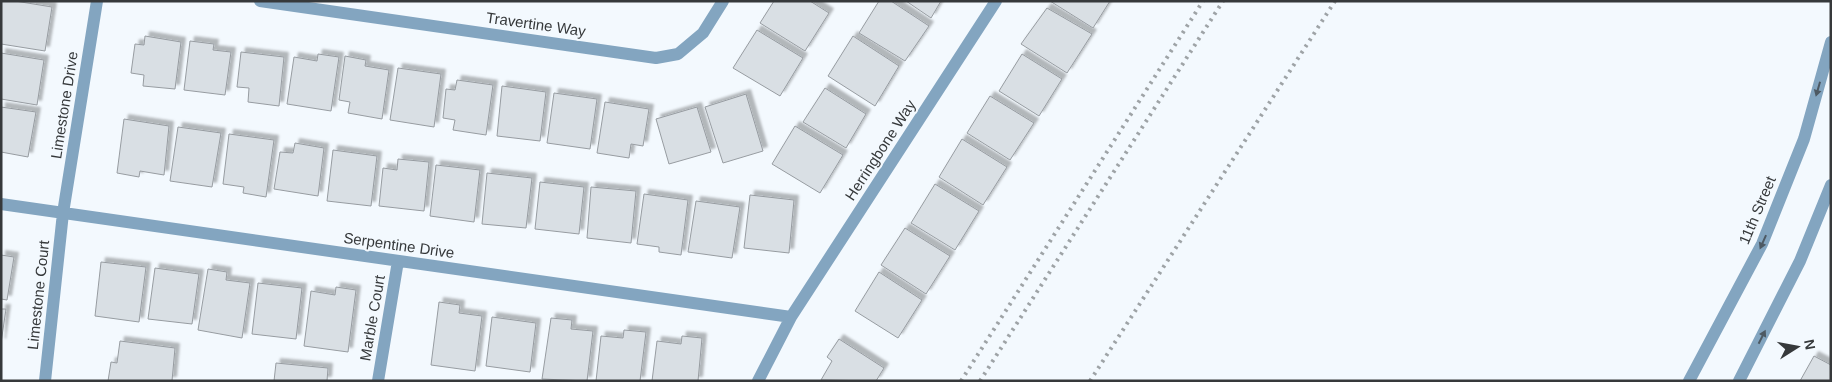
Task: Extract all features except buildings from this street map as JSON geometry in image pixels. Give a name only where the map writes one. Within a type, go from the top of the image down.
[{"type":"street","name":"Limestone Drive","points":[[62,213],[97,1]]},
{"type":"street","name":"Travertine Way","points":[[260,1],[656,58],[678,54],[703,33],[723,1]]},
{"type":"street","name":"Herringbone Way","points":[[758,381],[791,317],[996,1]]},
{"type":"street","name":"11th Street","points":[[1689,381],[1762,244],[1804,138],[1831,42]]},
{"type":"street","points":[[1739,381],[1800,261],[1831,185]]},
{"type":"street","name":"Serpentine Drive","points":[[1,204],[791,317]]},
{"type":"street","name":"Limestone Court","points":[[45,381],[62,213]]},
{"type":"street","name":"Marble Court","points":[[378,381],[398,261]]},
{"type":"railway","points":[[961,381],[1203,1]]},
{"type":"railway","points":[[980,381],[1223,1]]},
{"type":"railway","points":[[1090,381],[1335,1]]}]
